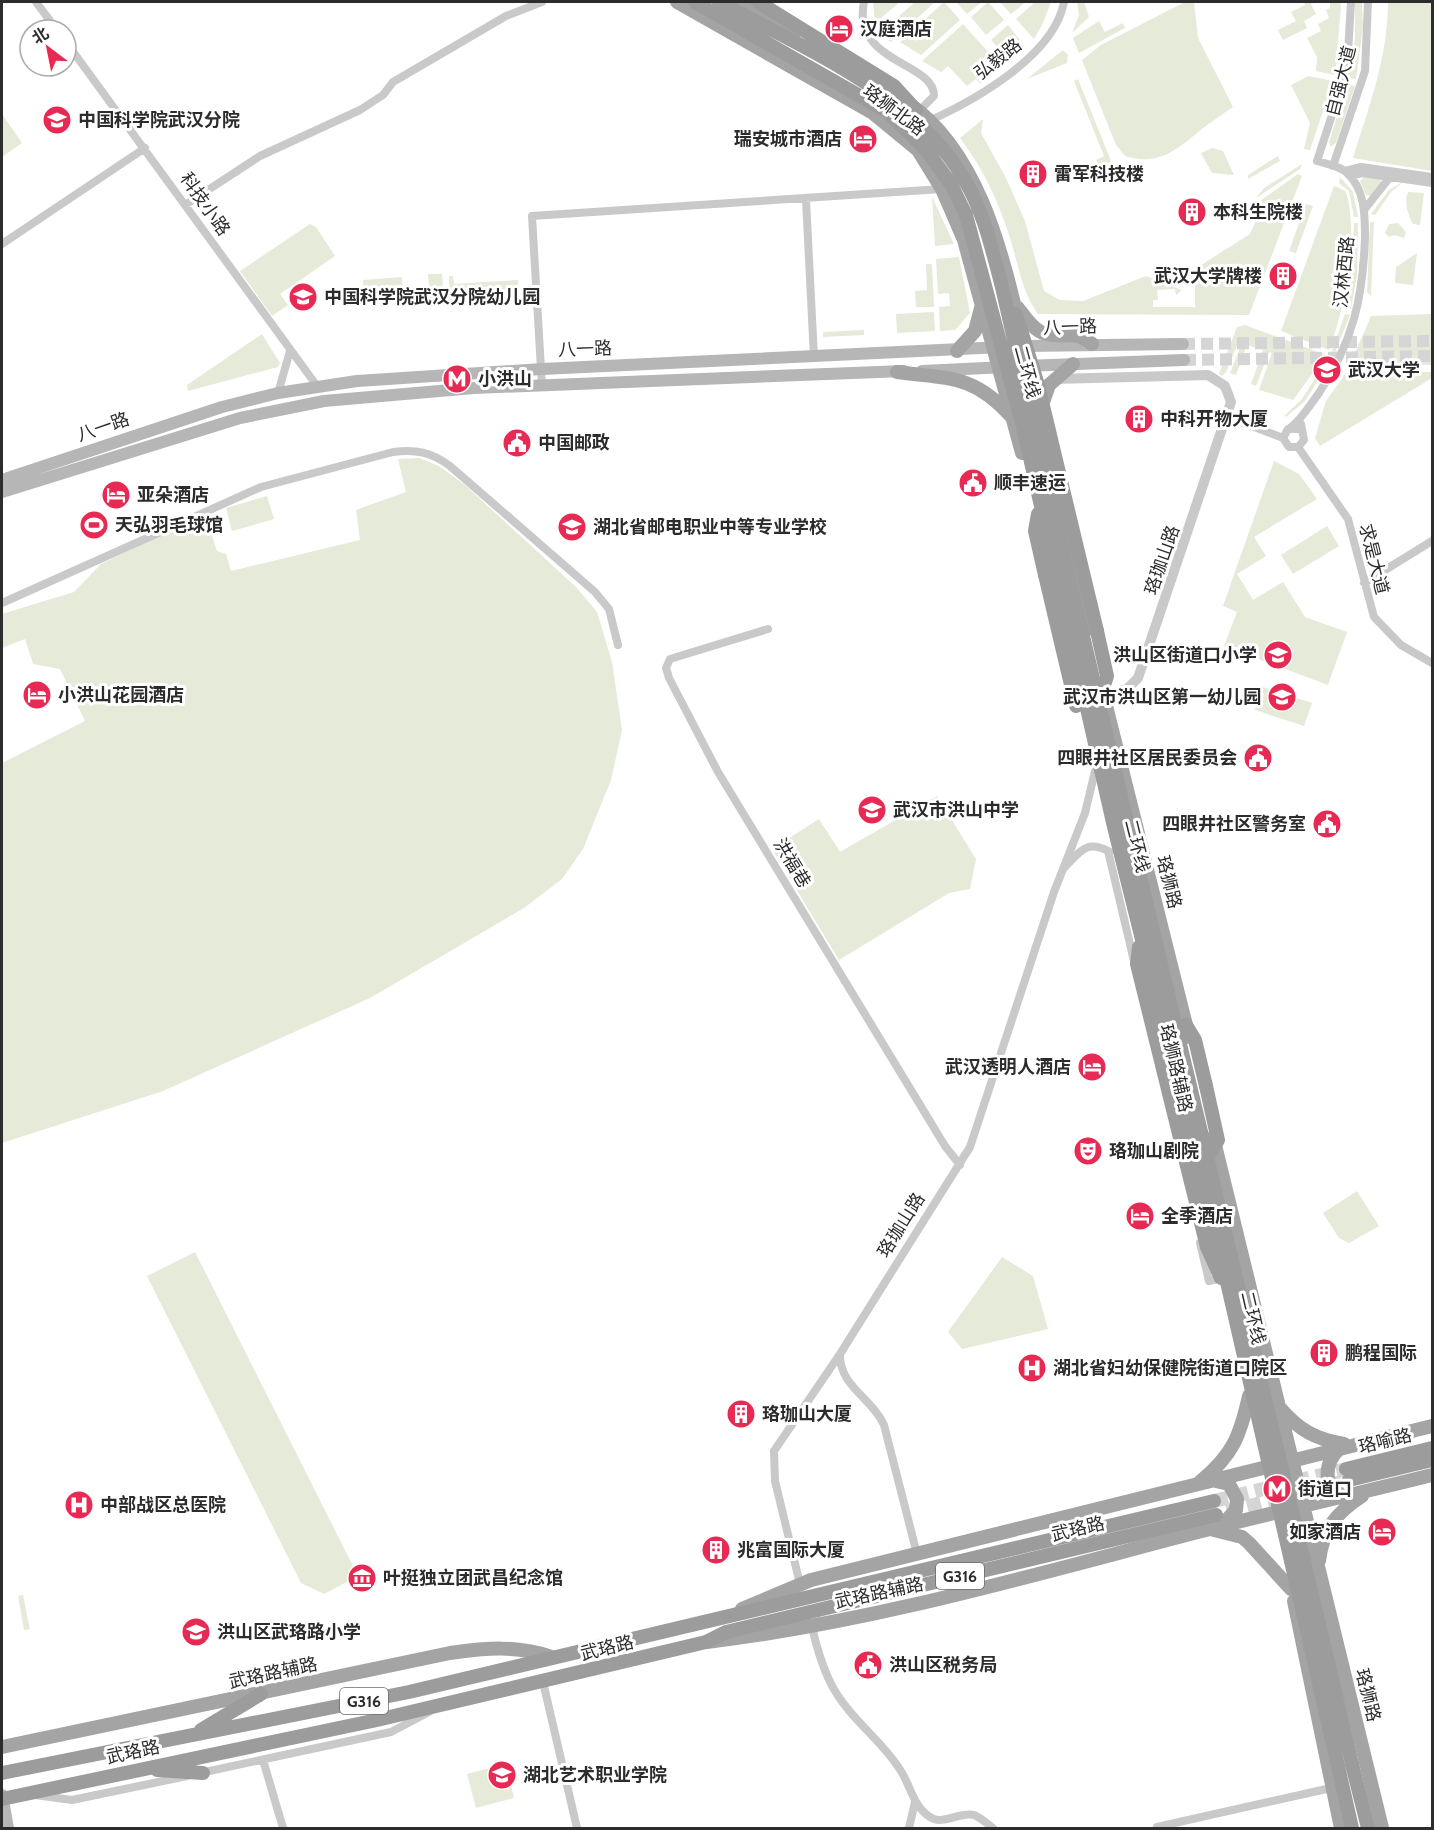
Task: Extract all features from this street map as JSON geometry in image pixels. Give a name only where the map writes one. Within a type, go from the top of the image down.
[{"type":"highway","name":"二环线","points":[[695,2],[880,106],[917,139],[958,198],[976,246],[1023,427],[1140,939],[1224,1269],[1345,1765],[1368,1828]]},
{"type":"highway","name":"二环线","points":[[719,2],[887,96],[912,116],[958,169],[970,190],[984,224],[1002,287],[1094,694],[1208,1156],[1345,1765],[1352,1828]]},
{"type":"highway","points":[[758,2],[894,86],[932,128],[936,141]]},
{"type":"highway","points":[[1002,287],[1012,305],[1038,385],[1107,676],[1103,694]]},
{"type":"highway","points":[[1038,514],[1035,531],[1100,804],[1114,827]]},
{"type":"highway","points":[[1140,939],[1137,964],[1207,1247],[1221,1278]]},
{"type":"highway","points":[[1186,1025],[1195,1040],[1218,1140],[1208,1156]]},
{"type":"highway","name":"珞喻路","points":[[1432,1448],[1348,1474],[1432,1460]]},
{"type":"highway","name":"武珞路","points":[[2,1773],[409,1692],[724,1617],[1214,1518]]},
{"type":"highway","name":"武珞路","points":[[2,1798],[543,1682],[706,1642],[726,1632],[1214,1518]]},
{"type":"highway","points":[[192,1735],[261,1694]]},
{"type":"highway","points":[[137,1768],[203,1773]]},
{"type":"main road","name":"珞狮北路","points":[[677,2],[873,113],[902,136],[926,162],[942,189],[964,240],[999,368]]},
{"type":"main road","name":"珞狮北路","points":[[740,2],[804,37],[924,116],[968,174],[985,207],[1015,304],[1029,366]]},
{"type":"main road","points":[[790,66],[804,37]]},
{"type":"main road","points":[[1015,304],[1033,325],[1046,334],[1081,335],[1092,344]]},
{"type":"main road","points":[[957,351],[975,331],[981,305]]},
{"type":"main road","name":"八一路","points":[[2,480],[196,415],[278,393],[317,386],[542,369],[957,351],[1024,346],[1184,344]]},
{"type":"main road","name":"八一路","points":[[2,492],[201,429],[280,408],[414,392],[1184,360]]},
{"type":"main road","points":[[1040,413],[1045,392],[1054,379],[1072,364]]},
{"type":"main road","name":"珞狮路","points":[[1029,366],[1103,694],[1382,1828]]},
{"type":"main road","points":[[999,368],[1038,514],[1096,766],[1112,853],[1249,1396],[1341,1828]]},
{"type":"main road","points":[[897,372],[941,376],[972,384],[999,403],[1014,419]]},
{"type":"main road","points":[[1195,1486],[1221,1463],[1233,1448],[1239,1437],[1249,1396]]},
{"type":"main road","points":[[1278,1406],[1299,1428],[1311,1436],[1346,1446]]},
{"type":"main road","name":"武珞路辅路","points":[[724,1617],[800,1584],[1432,1426]]},
{"type":"main road","points":[[1346,1446],[1329,1461],[1326,1472],[1333,1488],[1346,1497]]},
{"type":"main road","name":"武珞路辅路","points":[[706,1642],[812,1627],[979,1590],[1214,1518],[1275,1514],[1432,1475]]},
{"type":"main road","points":[[1214,1481],[1229,1484],[1237,1499],[1233,1516],[1214,1518]]},
{"type":"main road","points":[[1318,1569],[1325,1534],[1333,1519],[1369,1491]]},
{"type":"main road","points":[[1214,1518],[1242,1537],[1262,1555],[1291,1588]]},
{"type":"main road","name":"武珞路辅路","points":[[2,1747],[479,1649],[521,1648],[552,1657]]},
{"type":"main road","points":[[2,1798],[8,1828]]},
{"type":"street","points":[[36,2],[48,18]]},
{"type":"street","points":[[185,205],[247,163],[360,110],[383,95],[393,82],[506,16],[542,2]]},
{"type":"street","points":[[864,2],[863,21],[874,43],[925,80],[933,90],[934,96],[924,116]]},
{"type":"street","name":"弘毅路","points":[[924,116],[982,93],[1037,49],[1053,32],[1064,2]]},
{"type":"street","name":"自强大道","points":[[1351,2],[1347,69],[1317,161],[1333,166],[1365,71],[1368,2]]},
{"type":"street","name":"科技小路","points":[[78,58],[317,386]]},
{"type":"street","points":[[2,244],[145,148]]},
{"type":"street","points":[[1333,166],[1348,174],[1362,173],[1432,183]]},
{"type":"street","points":[[1348,174],[1361,167],[1432,177]]},
{"type":"street","name":"汉林西路","points":[[1302,418],[1337,364],[1357,313],[1363,275],[1364,210],[1360,195],[1348,174]]},
{"type":"street","points":[[1364,210],[1390,177]]},
{"type":"street","points":[[542,386],[532,216],[806,200],[942,189]]},
{"type":"street","points":[[806,200],[814,357]]},
{"type":"street","points":[[278,393],[290,351]]},
{"type":"street","points":[[1054,379],[1208,375],[1220,381],[1227,390],[1231,402],[1229,415],[1285,433],[1300,429]]},
{"type":"street","name":"珞珈山路","points":[[1103,694],[1127,689],[1138,678],[1229,415]]},
{"type":"street","points":[[1285,433],[1289,447],[1298,447],[1304,440],[1300,429],[1302,418]]},
{"type":"street","points":[[1285,433],[1302,418]]},
{"type":"street","name":"求是大道","points":[[1298,447],[1348,519],[1370,609],[1382,628],[1401,645],[1432,663]]},
{"type":"street","points":[[2,603],[261,487],[393,452],[415,450],[438,457],[450,466],[595,592],[609,609],[618,645]]},
{"type":"street","points":[[1364,582],[1432,541]]},
{"type":"street","name":"洪福巷","points":[[768,629],[670,658],[666,668],[670,683],[718,772],[945,1146],[960,1165]]},
{"type":"street","name":"珞珈山路","points":[[800,1584],[775,1481],[774,1451],[840,1354],[960,1165],[974,1138],[1062,870],[1085,813],[1096,766]]},
{"type":"street","points":[[1062,870],[1089,846],[1096,846],[1112,853]]},
{"type":"street","points":[[840,1354],[844,1377],[875,1409],[884,1425],[917,1554]]},
{"type":"street","points":[[812,1627],[818,1653],[835,1691],[891,1756],[909,1782],[915,1802],[930,1818],[941,1820],[961,1814],[975,1815],[993,1828]]},
{"type":"street","points":[[543,1682],[577,1828]]},
{"type":"street","points":[[25,1794],[72,1800],[203,1773],[391,1732],[443,1705]]},
{"type":"street","points":[[263,1760],[283,1828]]},
{"type":"street","points":[[1157,1827],[1331,1788]]},
{"type":"street","points":[[909,1828],[915,1802]]},
{"type":"green space","points":[[873,2],[900,2],[875,23]]},
{"type":"green space","points":[[915,2],[935,2],[891,42],[881,36],[881,32]]},
{"type":"green space","points":[[944,2],[960,20],[921,55],[900,42]]},
{"type":"green space","points":[[956,2],[982,2],[967,14]]},
{"type":"green space","points":[[988,2],[1004,20],[986,35],[971,17]]},
{"type":"green space","points":[[1000,2],[1026,2],[1011,14]]},
{"type":"green space","points":[[1035,2],[1051,2],[1034,39],[1016,19]]},
{"type":"green space","points":[[1077,2],[1084,2],[1089,17],[1072,33],[1079,15]]},
{"type":"green space","points":[[1185,2],[1194,2],[1198,38],[1233,107],[1167,154],[1148,159],[1125,156],[1116,145],[1082,60],[1101,45]]},
{"type":"green space","points":[[1304,2],[1316,2],[1311,4],[1316,14],[1304,21],[1307,28],[1283,40],[1278,30],[1296,21],[1291,12],[1305,5]]},
{"type":"green space","points":[[1330,2],[1340,2],[1341,6],[1335,75],[1316,71],[1317,57],[1307,38],[1321,31],[1318,24],[1329,18],[1326,10],[1330,8]]},
{"type":"green space","points":[[1355,2],[1362,2],[1363,27],[1356,79],[1349,78],[1355,39]]},
{"type":"green space","points":[[1388,2],[1432,2],[1432,171],[1353,158],[1381,62]]},
{"type":"green space","points":[[1099,21],[1105,32],[1123,23],[1125,28],[1079,53],[1073,38]]},
{"type":"green space","points":[[963,24],[997,62],[999,70],[980,84],[976,79],[967,86],[948,66],[941,72],[922,61]]},
{"type":"green space","points":[[1008,25],[1024,45],[1010,57],[1005,56],[991,40]]},
{"type":"green space","points":[[1063,50],[1068,55],[1067,63],[1027,79]]},
{"type":"green space","points":[[1309,76],[1333,81],[1310,150],[1304,149],[1310,123],[1291,85]]},
{"type":"green space","points":[[1078,79],[1113,166],[1109,168],[1108,165],[1100,168],[1096,160],[1104,156],[1074,81]]},
{"type":"green space","points":[[1347,84],[1355,86],[1336,143],[1331,147],[1329,142]]},
{"type":"green space","points":[[2,114],[22,143],[2,157]]},
{"type":"green space","points":[[983,119],[981,133],[1006,178],[1025,221],[1044,291],[1060,300],[1083,301],[1146,276],[1182,290],[1176,295],[1175,289],[1157,290],[1158,300],[1153,300],[1153,307],[1195,307],[1195,269],[1250,234],[1255,223],[1256,204],[1298,174],[1302,176],[1249,315],[1038,314],[1027,295],[994,195],[960,138]]},
{"type":"green space","points":[[1212,148],[1223,151],[1234,175],[1212,173],[1201,153]]},
{"type":"green space","points":[[1278,156],[1280,161],[1248,179],[1248,175]]},
{"type":"green space","points":[[1302,164],[1300,169],[1256,198],[1264,188]]},
{"type":"green space","points":[[1133,171],[1138,173],[1140,178],[1138,183],[1133,185],[1128,183],[1126,178],[1128,173]]},
{"type":"green space","points":[[1340,177],[1353,192],[1358,217],[1354,217],[1349,191],[1339,183]]},
{"type":"green space","points":[[1364,177],[1380,179],[1382,183],[1370,196],[1366,195],[1360,181]]},
{"type":"green space","points":[[1404,181],[1391,192],[1375,215],[1371,214],[1389,190]]},
{"type":"green space","points":[[1334,186],[1345,191],[1348,199],[1351,236],[1348,276],[1340,315],[1329,350],[1281,331]]},
{"type":"green space","points":[[1408,192],[1424,193],[1420,225],[1413,224],[1410,217],[1407,204]]},
{"type":"green space","points":[[932,197],[954,244],[935,246]]},
{"type":"green space","points":[[1306,204],[1313,206],[1296,253],[1289,251]]},
{"type":"green space","points":[[1370,222],[1374,222],[1371,296],[1367,292]]},
{"type":"green space","points":[[1354,223],[1358,223],[1357,275],[1351,309],[1347,308],[1352,275]]},
{"type":"green space","points":[[1398,223],[1406,232],[1404,238],[1394,235],[1389,237],[1385,233],[1389,224]]},
{"type":"green space","points":[[310,224],[316,227],[335,256],[280,294],[288,305],[272,316],[240,271]]},
{"type":"green space","points":[[1417,253],[1413,285],[1395,283],[1396,267]]},
{"type":"green space","points":[[959,257],[970,313],[955,330],[940,331],[939,307],[950,306],[949,293],[938,294],[936,259]]},
{"type":"green space","points":[[926,264],[932,264],[934,307],[916,307],[915,291],[927,290]]},
{"type":"green space","points":[[428,274],[442,274],[444,298],[430,299]]},
{"type":"green space","points":[[449,276],[453,276],[454,284],[518,280],[519,299],[450,303]]},
{"type":"green space","points":[[402,277],[403,297],[377,298],[377,294],[364,295],[363,280]]},
{"type":"green space","points":[[934,312],[935,331],[897,333],[896,314]]},
{"type":"green space","points":[[1345,314],[1350,315],[1335,352],[1332,351]]},
{"type":"green space","points":[[1432,314],[1432,365],[1350,365],[1371,316]]},
{"type":"green space","points":[[1245,325],[1326,355],[1293,400],[1259,390],[1272,353],[1269,352],[1256,386],[1251,384],[1263,350],[1247,345],[1236,375],[1230,373],[1242,343],[1239,341],[1226,372],[1222,376],[1219,374],[1237,327]]},
{"type":"green space","points":[[864,330],[864,335],[823,337],[823,332]]},
{"type":"green space","points":[[262,334],[280,363],[278,367],[188,391],[187,385]]},
{"type":"green space","points":[[1329,357],[1332,358],[1305,401],[1286,417],[1285,415],[1302,399]]},
{"type":"green space","points":[[1362,371],[1432,372],[1432,378],[1320,446],[1315,438],[1326,401],[1346,373]]},
{"type":"green space","points":[[419,458],[439,466],[465,485],[577,588],[597,612],[612,662],[622,730],[611,780],[583,849],[562,879],[524,908],[370,998],[163,1091],[2,1143],[2,763],[85,721],[60,669],[33,664],[25,639],[2,648],[2,614],[74,592],[101,564],[205,514],[217,551],[226,554],[231,571],[360,540],[356,510],[406,492],[398,459]]},
{"type":"green space","points":[[1274,461],[1299,474],[1317,499],[1254,537],[1266,556],[1237,574],[1253,600],[1283,582],[1305,617],[1347,632],[1328,685],[1224,646],[1237,612],[1223,606]]},
{"type":"green space","points":[[267,496],[274,519],[232,531],[226,508]]},
{"type":"green space","points":[[1327,526],[1339,546],[1293,574],[1281,555]]},
{"type":"green space","points":[[1263,687],[1312,703],[1304,726],[1255,710]]},
{"type":"green space","points":[[937,796],[976,859],[970,889],[949,893],[839,960],[772,849],[819,819],[840,852]]},
{"type":"green space","points":[[1357,1191],[1379,1226],[1349,1243],[1339,1238],[1323,1213]]},
{"type":"green space","points":[[195,1252],[358,1576],[324,1594],[301,1583],[147,1276]]},
{"type":"green space","points":[[1002,1257],[1033,1276],[1048,1329],[962,1349],[948,1332]]},
{"type":"green space","points":[[23,1595],[30,1629],[24,1630],[18,1596]]},
{"type":"green space","points":[[506,1764],[514,1798],[476,1808],[467,1774]]},
{"type":"tunnel","points":[[1183,344],[1432,341]]},
{"type":"tunnel","points":[[1184,360],[1432,356]]},
{"type":"tunnel","points":[[1214,1501],[1346,1469]]},
{"type":"tunnel","points":[[1227,1512],[1349,1480]]},
{"type":"place","name":"汉庭酒店","points":[[839,29]]},
{"type":"place","name":"中国科学院武汉分院","points":[[57,120]]},
{"type":"place","name":"瑞安城市酒店","points":[[863,139]]},
{"type":"place","name":"雷军科技楼","points":[[1033,174]]},
{"type":"place","name":"本科生院楼","points":[[1192,212]]},
{"type":"place","name":"武汉大学牌楼","points":[[1283,276]]},
{"type":"place","name":"中国科学院武汉分院幼儿园","points":[[303,297]]},
{"type":"place","name":"武汉大学","points":[[1327,370]]},
{"type":"place","name":"小洪山","points":[[457,379]]},
{"type":"place","name":"中科开物大厦","points":[[1139,419]]},
{"type":"place","name":"中国邮政","points":[[517,443]]},
{"type":"place","name":"顺丰速运","points":[[973,483]]},
{"type":"place","name":"亚朵酒店","points":[[116,495]]},
{"type":"place","name":"天弘羽毛球馆","points":[[94,525]]},
{"type":"place","name":"湖北省邮电职业中等专业学校","points":[[572,527]]},
{"type":"place","name":"洪山区街道口小学","points":[[1278,655]]},
{"type":"place","name":"小洪山花园酒店","points":[[37,695]]},
{"type":"place","name":"武汉市洪山区第一幼儿园","points":[[1282,697]]},
{"type":"place","name":"四眼井社区居民委员会","points":[[1258,758]]},
{"type":"place","name":"武汉市洪山中学","points":[[872,810]]},
{"type":"place","name":"四眼井社区警务室","points":[[1327,824]]},
{"type":"place","name":"武汉透明人酒店","points":[[1092,1067]]},
{"type":"place","name":"珞珈山剧院","points":[[1088,1151]]},
{"type":"place","name":"全季酒店","points":[[1140,1216]]},
{"type":"place","name":"鹏程国际","points":[[1324,1353]]},
{"type":"place","name":"湖北省妇幼保健院街道口院区","points":[[1032,1368]]},
{"type":"place","name":"珞珈山大厦","points":[[741,1414]]},
{"type":"place","name":"街道口","points":[[1277,1489]]},
{"type":"place","name":"中部战区总医院","points":[[79,1505]]},
{"type":"place","name":"如家酒店","points":[[1382,1532]]},
{"type":"place","name":"兆富国际大厦","points":[[716,1550]]},
{"type":"place","name":"叶挺独立团武昌纪念馆","points":[[362,1578]]},
{"type":"place","name":"洪山区武珞路小学","points":[[196,1632]]},
{"type":"place","name":"洪山区税务局","points":[[868,1665]]},
{"type":"place","name":"湖北艺术职业学院","points":[[502,1775]]}]
